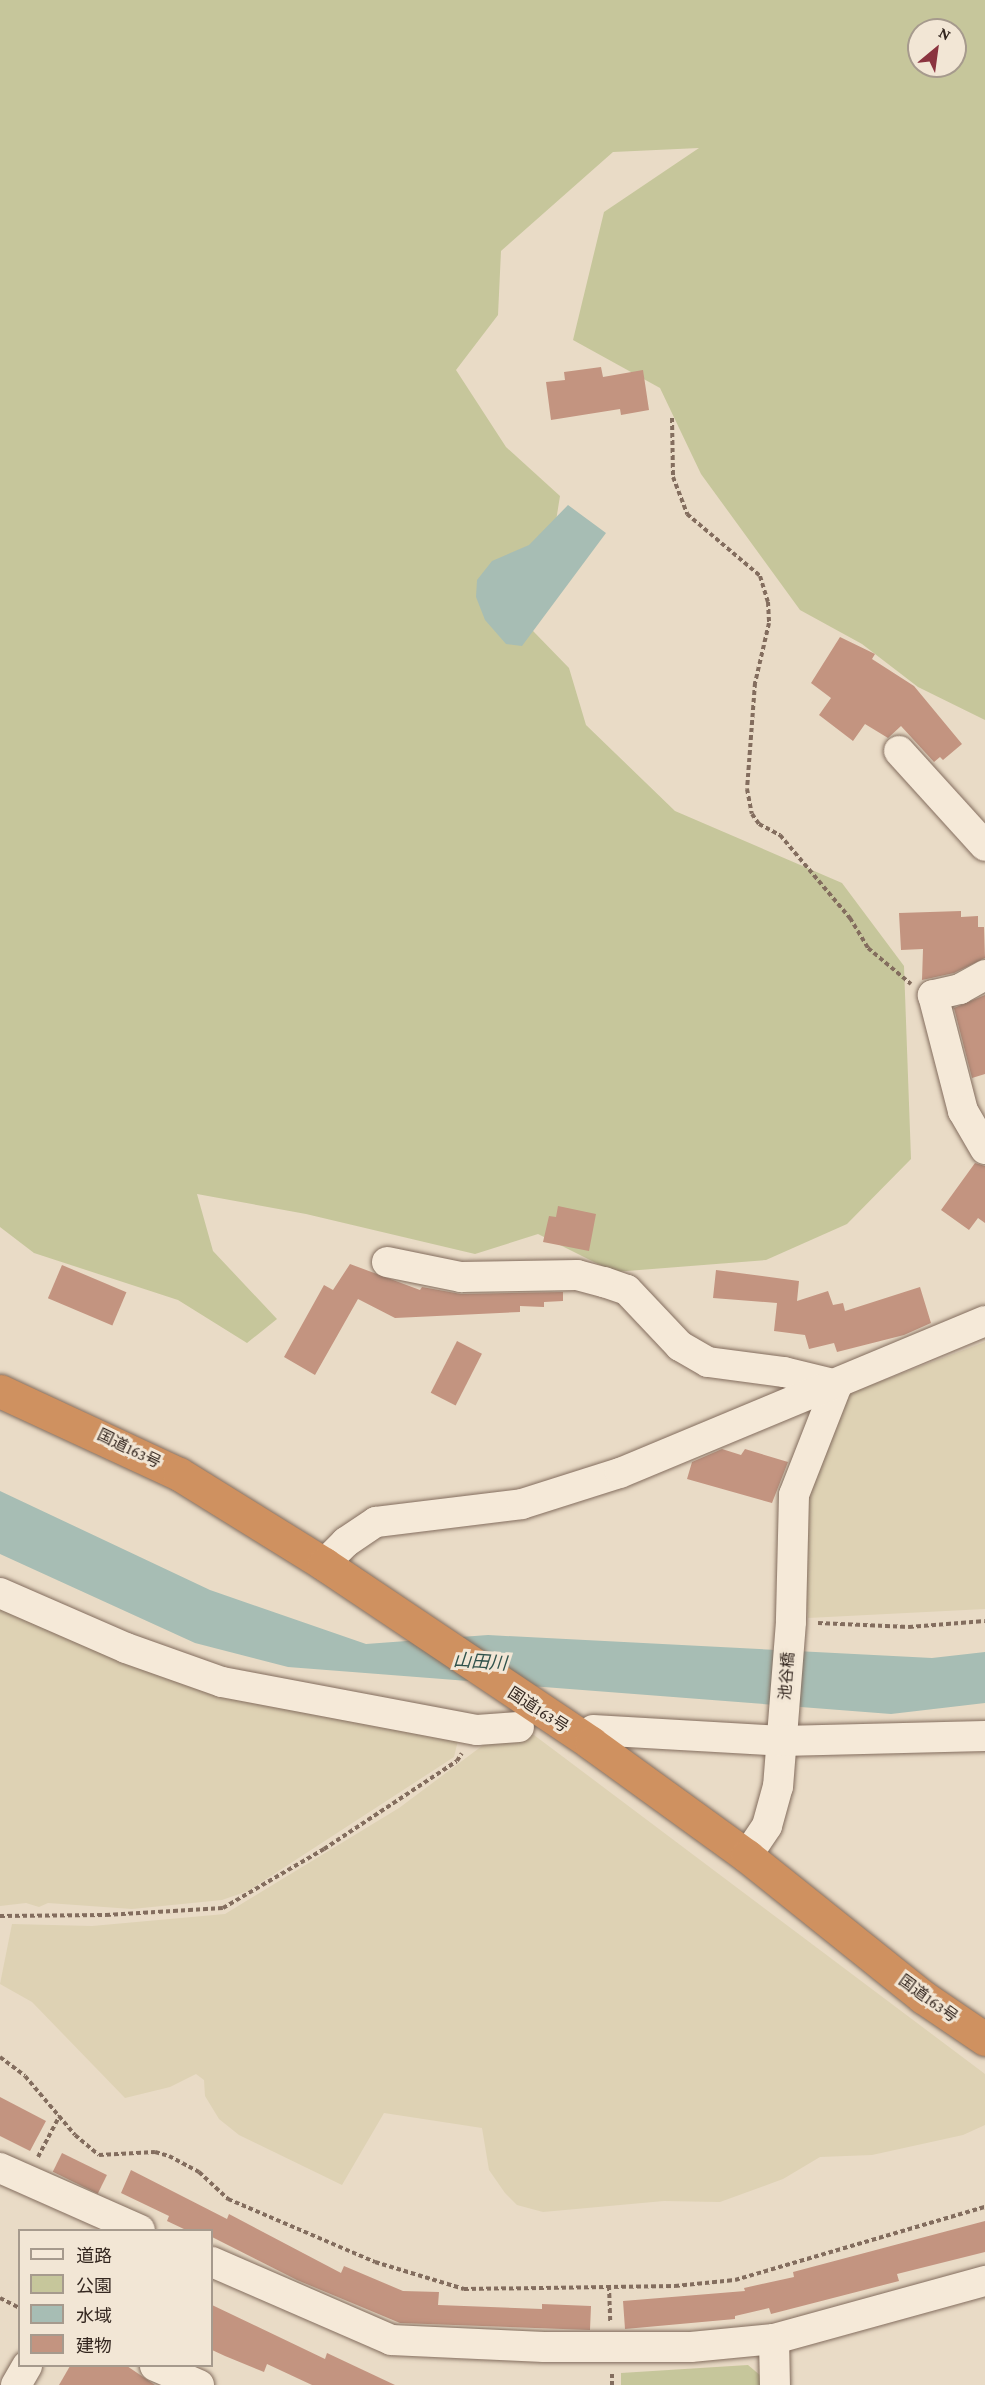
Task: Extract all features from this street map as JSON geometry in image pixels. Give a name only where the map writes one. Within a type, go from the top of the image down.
[{"type":"highway","name":"国道163号","points":[[0,1391],[179,1474],[324,1564],[535,1723],[591,1743],[747,1856],[923,1997],[985,2039]]},
{"type":"street","points":[[899,751],[985,846]]},
{"type":"street","points":[[985,975],[960,989],[933,995],[963,1111],[985,1149]]},
{"type":"street","points":[[387,1262],[461,1277],[577,1275],[604,1282],[627,1290],[680,1346],[708,1362],[784,1372],[837,1385]]},
{"type":"street","points":[[324,1564],[346,1542],[376,1522],[522,1504],[620,1473],[837,1385],[870,1367],[985,1321]]},
{"type":"street","name":"池谷橋","points":[[747,1856],[767,1826],[778,1786],[791,1622],[794,1495],[837,1385]]},
{"type":"street","points":[[0,1593],[126,1648],[222,1682],[477,1730],[535,1723]]},
{"type":"street","points":[[593,1730],[782,1735],[985,1736]]},
{"type":"street","points":[[13,2175],[138,2229]]},
{"type":"street","points":[[213,2262],[391,2340],[544,2347],[691,2347],[774,2339],[985,2281]]},
{"type":"street","points":[[774,2339],[775,2385]]},
{"type":"street","points":[[16,2385],[26,2367]]},
{"type":"street","points":[[156,2367],[199,2385]]},
{"type":"path","points":[[672,418],[673,477],[687,514],[760,576],[768,602],[769,623],[755,683],[747,789],[752,814],[759,824],[780,835],[850,918],[868,948],[914,985],[933,995]]},
{"type":"path","points":[[791,1622],[909,1627],[985,1621]]},
{"type":"path","points":[[0,1916],[106,1916],[223,1908],[324,1849],[457,1761],[477,1730]]},
{"type":"path","points":[[0,2057],[25,2076],[75,2135],[99,2155],[155,2152],[170,2156],[199,2172],[228,2199],[375,2262],[464,2289],[675,2286],[735,2280],[985,2207]]},
{"type":"path","points":[[13,2175],[60,2115]]},
{"type":"path","points":[[0,2298],[18,2307]]},
{"type":"shaded area","points":[[985,1342],[985,1609],[808,1618],[797,1508],[847,1394]]},
{"type":"shaded area","points":[[0,1600],[57,1629],[460,1732],[454,1757],[248,1891],[222,1900],[132,1909],[48,1903],[39,1907],[26,1903],[0,1906]]},
{"type":"shaded area","points":[[511,1732],[534,1735],[985,2074],[985,2125],[963,2135],[872,2155],[820,2157],[783,2179],[720,2202],[664,2201],[543,2212],[517,2205],[505,2193],[489,2170],[482,2128],[384,2113],[342,2185],[239,2135],[219,2119],[205,2096],[204,2080],[196,2074],[170,2087],[125,2098],[32,2002],[0,1984],[12,1924],[92,1926],[225,1914],[399,1808],[494,1737]]},
{"type":"green space","points":[[0,0],[985,0],[985,720],[918,687],[862,644],[800,610],[701,474],[660,388],[573,340],[604,212],[699,148],[613,152],[501,251],[498,315],[456,370],[506,447],[560,496],[552,546],[502,599],[569,668],[586,725],[675,811],[842,883],[904,966],[911,1159],[847,1224],[766,1260],[614,1272],[538,1234],[475,1254],[306,1214],[197,1194],[213,1251],[277,1319],[247,1343],[178,1300],[34,1253],[0,1227]]},
{"type":"green space","points":[[748,2365],[761,2376],[761,2385],[621,2385],[621,2373]]},
{"type":"water","points":[[568,505],[606,533],[522,646],[506,644],[485,620],[476,597],[477,580],[492,561],[529,545]]},
{"type":"water","name":"山田川","points":[[0,1491],[210,1590],[366,1644],[488,1635],[932,1658],[985,1652],[985,1703],[891,1714],[288,1667],[195,1643],[0,1554]]},
{"type":"building","points":[[601,367],[603,377],[643,370],[649,410],[621,415],[620,409],[551,420],[546,382],[565,380],[564,372]]},
{"type":"building","points":[[840,637],[875,654],[872,659],[914,686],[962,744],[943,760],[940,757],[934,762],[901,726],[888,738],[865,724],[853,741],[819,715],[831,698],[811,683]]},
{"type":"building","points":[[961,911],[961,917],[978,916],[978,927],[984,927],[985,958],[954,973],[922,980],[923,949],[901,950],[899,913]]},
{"type":"building","points":[[985,995],[985,1074],[972,1078],[954,1008]]},
{"type":"building","points":[[975,1163],[985,1166],[985,1223],[978,1218],[969,1230],[941,1210]]},
{"type":"building","points":[[558,1206],[596,1214],[589,1251],[543,1242],[549,1216],[556,1217]]},
{"type":"building","points":[[350,1264],[420,1290],[422,1287],[461,1294],[563,1292],[563,1301],[544,1302],[544,1307],[520,1306],[520,1312],[395,1318],[358,1299],[315,1375],[284,1357],[324,1285],[333,1290]]},
{"type":"building","points":[[62,1265],[126,1292],[112,1325],[48,1298]]},
{"type":"building","points":[[716,1270],[799,1281],[797,1301],[828,1291],[833,1305],[843,1303],[845,1311],[920,1287],[931,1323],[904,1335],[837,1352],[834,1343],[809,1349],[805,1335],[774,1331],[777,1303],[713,1298]]},
{"type":"building","points":[[457,1341],[482,1354],[456,1405],[431,1393]]},
{"type":"building","points":[[722,1449],[741,1455],[745,1449],[788,1462],[772,1503],[687,1479],[692,1462]]},
{"type":"building","points":[[0,2097],[46,2121],[30,2151],[0,2136]]},
{"type":"building","points":[[62,2153],[107,2175],[98,2194],[53,2172]]},
{"type":"building","points":[[131,2170],[227,2219],[229,2214],[341,2273],[344,2266],[403,2291],[439,2292],[438,2305],[542,2309],[542,2304],[591,2306],[590,2330],[400,2323],[297,2280],[213,2238],[213,2229],[184,2229],[167,2221],[169,2216],[121,2193]]},
{"type":"building","points":[[985,2221],[985,2252],[897,2274],[899,2281],[771,2314],[769,2308],[735,2316],[735,2319],[625,2329],[623,2301],[745,2291],[744,2288],[794,2277],[793,2272]]},
{"type":"building","points":[[213,2305],[325,2359],[327,2353],[395,2385],[312,2385],[267,2364],[264,2372],[213,2350]]},
{"type":"building","points":[[69,2367],[128,2367],[155,2385],[59,2385]]}]
